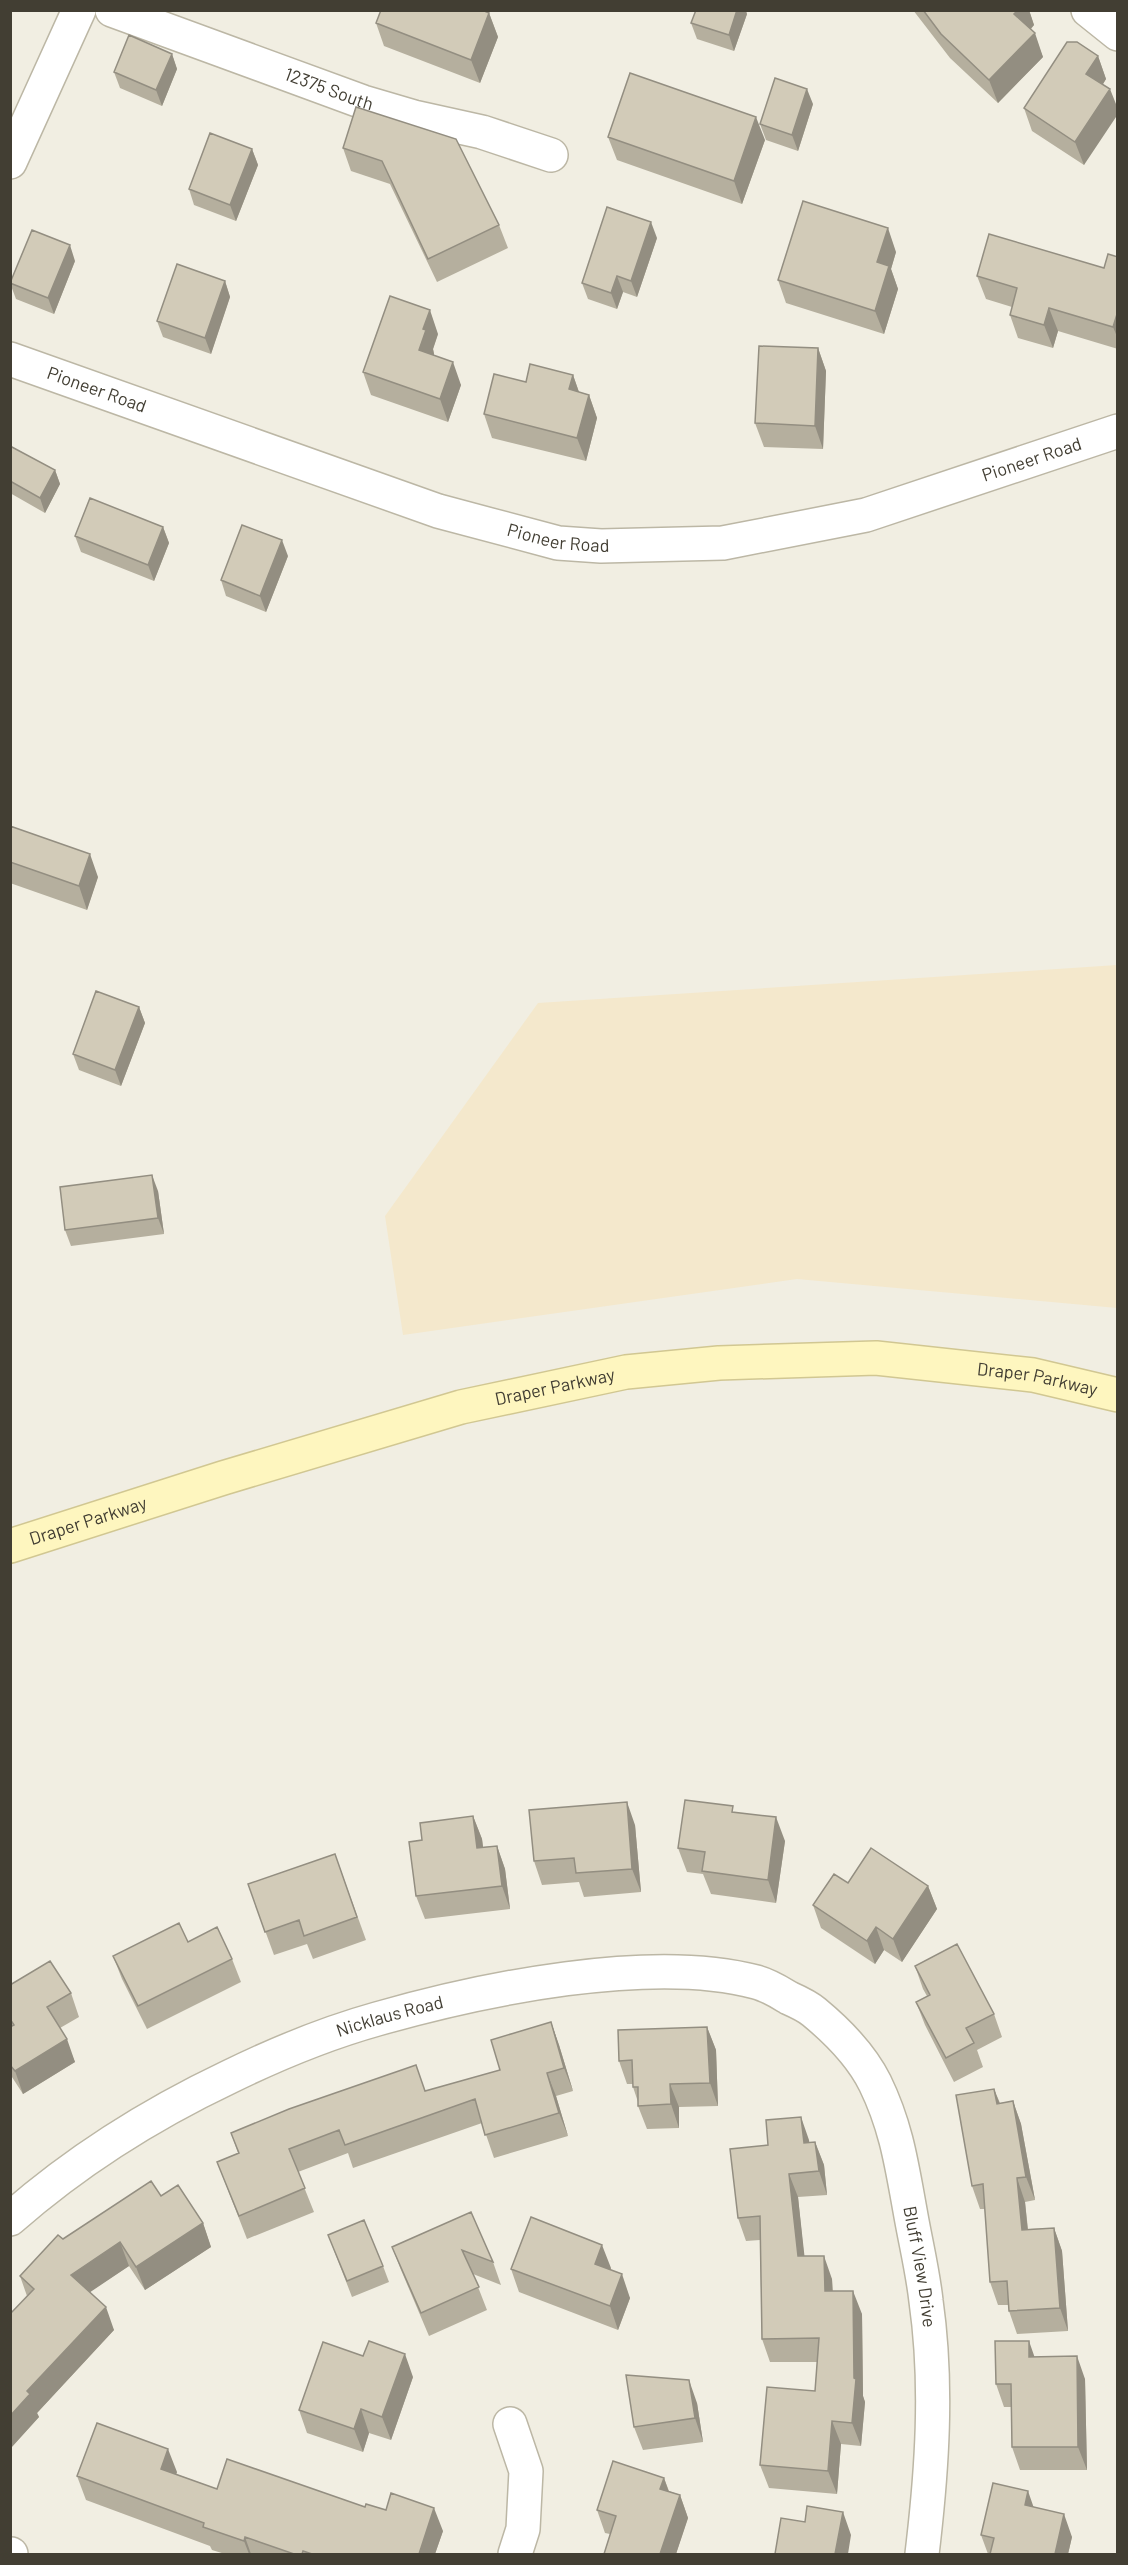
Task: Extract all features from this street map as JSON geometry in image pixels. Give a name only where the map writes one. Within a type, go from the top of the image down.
[{"type":"main road","name":"Draper Parkway","points":[[10,1546],[223,1478],[461,1407],[626,1372],[719,1363],[876,1358],[1033,1375],[1118,1395]]},
{"type":"street","points":[[10,162],[79,10]]},
{"type":"street","name":"12375 South","points":[[112,10],[363,102],[414,117],[482,132],[551,155]]},
{"type":"street","points":[[1088,10],[1118,34]]},
{"type":"street","name":"Pioneer Road","points":[[10,359],[438,511],[558,543],[601,546],[723,543],[866,515],[1118,431]]},
{"type":"street","name":"Nicklaus Road","points":[[10,2219],[88,2159],[169,2108],[229,2076],[300,2046],[398,2013],[454,1999],[536,1984],[619,1974],[703,1972],[759,1983],[811,2009]]},
{"type":"street","name":"Bluff View Drive","points":[[811,2009],[844,2041],[873,2080],[896,2132],[927,2314],[932,2390],[930,2478],[922,2554]]},
{"type":"street","points":[[510,2424],[526,2471],[523,2529],[515,2554]]},
{"type":"shaded area","points":[[1117,965],[1117,1308],[797,1279],[403,1335],[385,1216],[538,1003]]},
{"type":"building","points":[[381,10],[482,10],[489,13],[471,60],[376,23]]},
{"type":"building","points":[[696,10],[737,10],[729,35],[691,23]]},
{"type":"building","points":[[923,10],[1018,10],[1014,14],[1035,33],[989,80],[941,34]]},
{"type":"building","points":[[129,35],[172,54],[156,90],[114,72]]},
{"type":"building","points":[[1067,42],[1077,42],[1098,56],[1086,74],[1110,89],[1075,142],[1024,108]]},
{"type":"building","points":[[630,73],[756,117],[734,181],[608,137]]},
{"type":"building","points":[[775,78],[807,89],[792,135],[760,124]]},
{"type":"building","points":[[356,107],[456,139],[499,225],[428,259],[382,161],[343,148]]},
{"type":"building","points":[[210,133],[252,149],[230,205],[189,189]]},
{"type":"building","points":[[803,201],[888,228],[877,262],[889,266],[875,311],[778,280]]},
{"type":"building","points":[[607,207],[651,222],[631,281],[617,276],[611,293],[582,283]]},
{"type":"building","points":[[32,230],[70,245],[48,298],[10,283]]},
{"type":"building","points":[[989,234],[1104,268],[1108,254],[1118,257],[1118,311],[1113,327],[1049,308],[1044,325],[1010,315],[1017,288],[977,276]]},
{"type":"building","points":[[177,264],[225,281],[205,338],[157,321]]},
{"type":"building","points":[[390,296],[430,310],[419,350],[453,362],[440,399],[363,372]]},
{"type":"building","points":[[759,346],[818,348],[815,426],[755,423]]},
{"type":"building","points":[[530,364],[573,375],[569,389],[589,395],[577,438],[484,414],[494,374],[526,382]]},
{"type":"building","points":[[10,446],[55,470],[40,498],[10,481]]},
{"type":"building","points":[[90,498],[163,527],[148,565],[75,536]]},
{"type":"building","points":[[242,525],[282,540],[260,596],[221,580]]},
{"type":"building","points":[[10,826],[90,854],[79,886],[10,862]]},
{"type":"building","points":[[96,991],[139,1007],[115,1070],[73,1054]]},
{"type":"building","points":[[152,1175],[158,1218],[65,1230],[60,1187]]},
{"type":"building","points":[[685,1800],[733,1806],[732,1812],[776,1817],[768,1880],[702,1871],[705,1852],[678,1848]]},
{"type":"building","points":[[627,1802],[632,1869],[576,1873],[574,1858],[534,1861],[529,1810]]},
{"type":"building","points":[[473,1816],[477,1848],[497,1846],[502,1886],[416,1896],[409,1842],[422,1840],[420,1823]]},
{"type":"building","points":[[871,1848],[928,1886],[893,1939],[876,1927],[867,1941],[813,1905],[834,1874],[848,1883]]},
{"type":"building","points":[[335,1854],[357,1917],[304,1936],[299,1920],[265,1932],[248,1884]]},
{"type":"building","points":[[179,1923],[188,1942],[217,1927],[232,1959],[138,2006],[113,1956]]},
{"type":"building","points":[[957,1944],[994,2014],[966,2028],[974,2043],[946,2058],[916,2002],[930,1995],[915,1966]]},
{"type":"building","points":[[50,1961],[71,1993],[47,2007],[67,2039],[15,2071],[10,2065],[10,2027],[14,2025],[10,2019],[10,1985]]},
{"type":"building","points":[[551,2022],[564,2068],[547,2073],[559,2113],[485,2135],[475,2099],[345,2145],[339,2130],[289,2149],[305,2188],[239,2216],[217,2162],[239,2153],[231,2133],[289,2109],[416,2065],[425,2091],[500,2070],[491,2040]]},
{"type":"building","points":[[707,2027],[710,2083],[670,2084],[671,2104],[638,2106],[638,2087],[633,2087],[632,2060],[619,2061],[618,2030]]},
{"type":"building","points":[[994,2089],[997,2104],[1013,2101],[1026,2177],[1017,2178],[1022,2230],[1054,2228],[1060,2308],[1009,2311],[1007,2281],[990,2282],[983,2184],[972,2186],[956,2095]]},
{"type":"building","points":[[801,2117],[804,2143],[815,2142],[819,2171],[789,2174],[798,2256],[824,2256],[825,2291],[853,2291],[854,2378],[856,2379],[852,2423],[832,2421],[828,2471],[760,2465],[767,2387],[815,2391],[819,2338],[762,2339],[760,2216],[738,2218],[730,2149],[768,2145],[766,2120]]},
{"type":"building","points":[[151,2181],[161,2196],[178,2185],[203,2223],[136,2267],[120,2242],[71,2275],[106,2307],[27,2391],[30,2394],[10,2416],[10,2314],[34,2289],[20,2276],[58,2235],[63,2239]]},
{"type":"building","points":[[471,2212],[493,2262],[462,2250],[479,2287],[421,2313],[392,2247]]},
{"type":"building","points":[[531,2217],[602,2245],[595,2264],[622,2274],[610,2306],[511,2269]]},
{"type":"building","points":[[364,2220],[383,2266],[347,2281],[328,2235]]},
{"type":"building","points":[[369,2341],[405,2354],[382,2417],[361,2409],[354,2429],[299,2410],[323,2342],[363,2356]]},
{"type":"building","points":[[995,2341],[1029,2341],[1029,2357],[1077,2356],[1078,2447],[1012,2447],[1011,2384],[996,2384]]},
{"type":"building","points":[[626,2375],[689,2380],[695,2418],[634,2427]]},
{"type":"building","points":[[97,2423],[168,2449],[161,2469],[217,2489],[227,2459],[365,2507],[366,2504],[386,2510],[391,2493],[434,2508],[419,2554],[312,2554],[303,2551],[302,2554],[294,2554],[245,2537],[244,2541],[203,2527],[204,2523],[77,2476]]},
{"type":"building","points":[[613,2461],[664,2478],[660,2489],[680,2495],[660,2554],[604,2554],[616,2516],[597,2510]]},
{"type":"building","points":[[993,2483],[1028,2491],[1025,2505],[1064,2514],[1055,2554],[990,2554],[994,2538],[981,2535]]},
{"type":"building","points":[[807,2506],[843,2512],[835,2554],[775,2554],[781,2518],[805,2522]]}]
